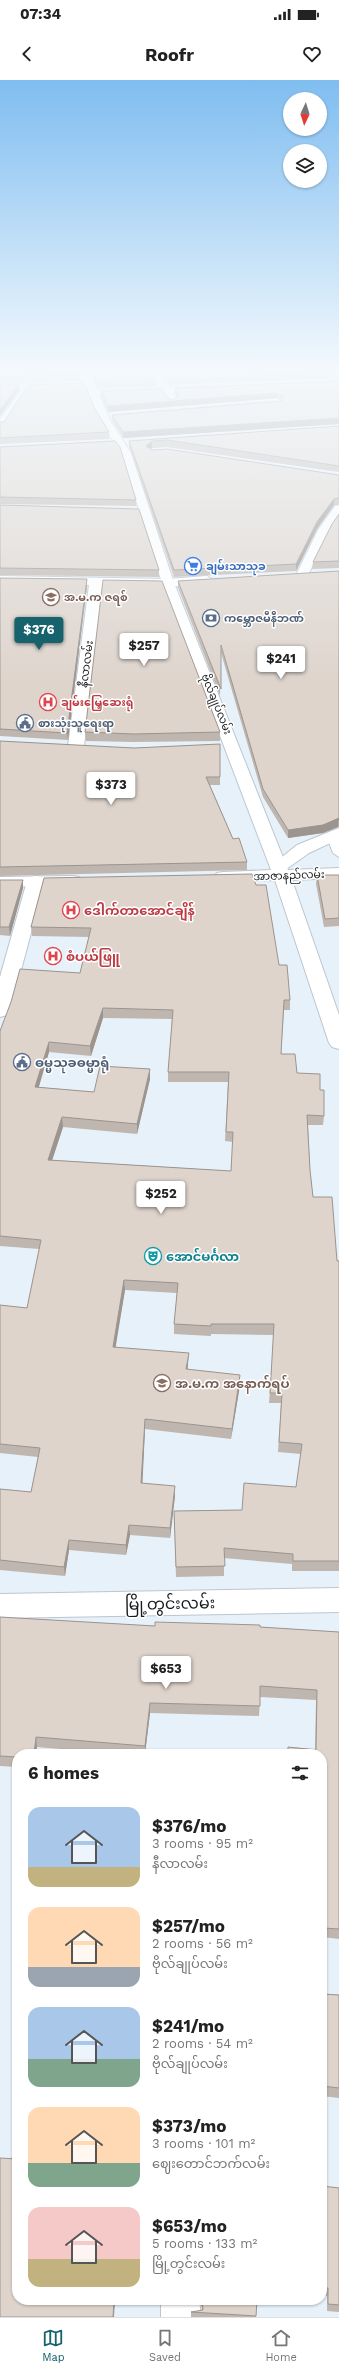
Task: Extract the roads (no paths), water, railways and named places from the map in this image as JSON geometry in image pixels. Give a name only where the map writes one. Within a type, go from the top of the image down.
[{"type":"street","name":"ဗိုလ်ချုပ်လမ်း","points":[[134,475],[141,511],[168,583],[234,747],[280,871],[337,1033]]},
{"type":"street","points":[[302,575],[324,530],[339,508]]},
{"type":"street","points":[[286,576],[317,574]]},
{"type":"street","points":[[0,580],[168,583],[224,580]]},
{"type":"street","name":"နီလာလမ်း","points":[[61,745],[84,746],[96,582]]},
{"type":"street","points":[[218,747],[234,747]]},
{"type":"street","points":[[280,871],[303,849],[336,834]]},
{"type":"street","name":"အာဇာနည်လမ်း","points":[[211,878],[280,871],[339,873]]},
{"type":"street","points":[[0,882],[91,880]]},
{"type":"street","points":[[0,1011],[36,881]]},
{"type":"street","name":"မြို့တွင်းလမ်း","points":[[0,1606],[339,1600]]},
{"type":"street","points":[[180,2305],[181,2317]]},
{"type":"lane","points":[[336,834],[339,853]]},
{"type":"place","name":"ချမ်းသာသုခ","points":[[193,566]]},
{"type":"place","name":"အ.မ.က ဇရစ်","points":[[51,597]]},
{"type":"place","name":"ကမ္ဘောဇမီနီဘဏ်","points":[[211,618]]},
{"type":"place","name":"ချမ်းမြေ့ဆေးရုံ","points":[[48,702]]},
{"type":"place","name":"စားသုံးသူရေးရာ","points":[[25,723]]},
{"type":"place","name":"ဒေါက်တာအောင်ချိန်","points":[[71,910]]},
{"type":"place","name":"စံပယ်ဖြူ","points":[[53,956]]},
{"type":"place","name":"ဓမ္မသုခဓမ္မာရုံ","points":[[22,1062]]},
{"type":"place","name":"အောင်မင်္ဂလာ","points":[[153,1256]]},
{"type":"place","name":"အ.မ.က အနောက်ရပ်","points":[[162,1383]]}]
